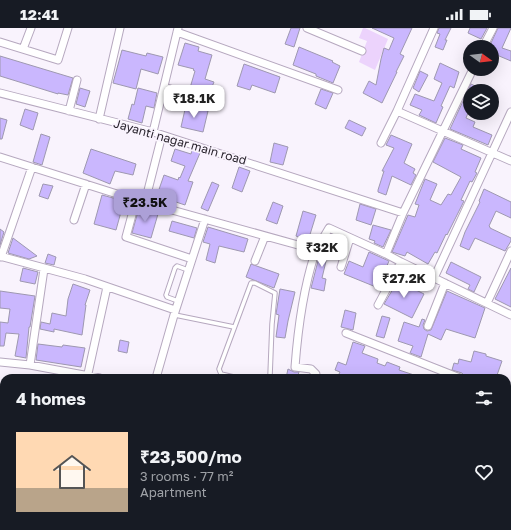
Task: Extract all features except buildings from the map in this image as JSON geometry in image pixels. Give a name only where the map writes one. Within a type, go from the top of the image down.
[{"type":"street","points":[[23,49],[31,28]]},
{"type":"street","points":[[0,42],[58,60],[68,28]]},
{"type":"street","points":[[99,119],[120,28]]},
{"type":"street","points":[[307,28],[362,51]]},
{"type":"street","points":[[381,143],[434,28]]},
{"type":"street","points":[[487,40],[493,28]]},
{"type":"street","points":[[153,132],[178,30],[338,90]]},
{"type":"street","points":[[386,254],[403,213],[470,76]]},
{"type":"street","points":[[69,111],[77,80]]},
{"type":"street","points":[[164,87],[209,101]]},
{"type":"street","name":"Jayanti nagar main road","points":[[0,93],[153,132],[403,213]]},
{"type":"street","points":[[397,111],[511,161]]},
{"type":"street","points":[[434,278],[511,112]]},
{"type":"street","points":[[145,202],[162,135]]},
{"type":"street","points":[[0,157],[136,200],[316,250]]},
{"type":"street","points":[[32,166],[0,257],[85,279],[174,312]]},
{"type":"street","points":[[74,220],[86,184]]},
{"type":"street","points":[[136,200],[126,237],[192,259]]},
{"type":"street","points":[[157,374],[174,312],[205,219]]},
{"type":"street","points":[[316,374],[311,369],[295,367],[295,355],[310,267],[316,250],[329,228],[511,315]]},
{"type":"street","points":[[255,261],[265,236]]},
{"type":"street","points":[[340,267],[350,238]]},
{"type":"street","points":[[487,303],[511,252]]},
{"type":"street","points":[[378,305],[401,262]]},
{"type":"street","points":[[30,365],[44,269]]},
{"type":"street","points":[[428,326],[445,283]]},
{"type":"street","points":[[89,374],[106,287]]},
{"type":"street","points":[[346,333],[450,374]]},
{"type":"street","points":[[0,362],[30,365],[74,374]]},
{"type":"lane","points":[[178,301],[167,297],[166,295],[175,268],[177,266],[188,270]]},
{"type":"lane","points":[[221,374],[219,369],[251,283],[255,283],[275,293],[270,374]]},
{"type":"lane","points":[[174,312],[234,326]]},
{"type":"shaded area","points":[[363,28],[388,39],[375,70],[359,62],[367,41],[359,38]]}]
